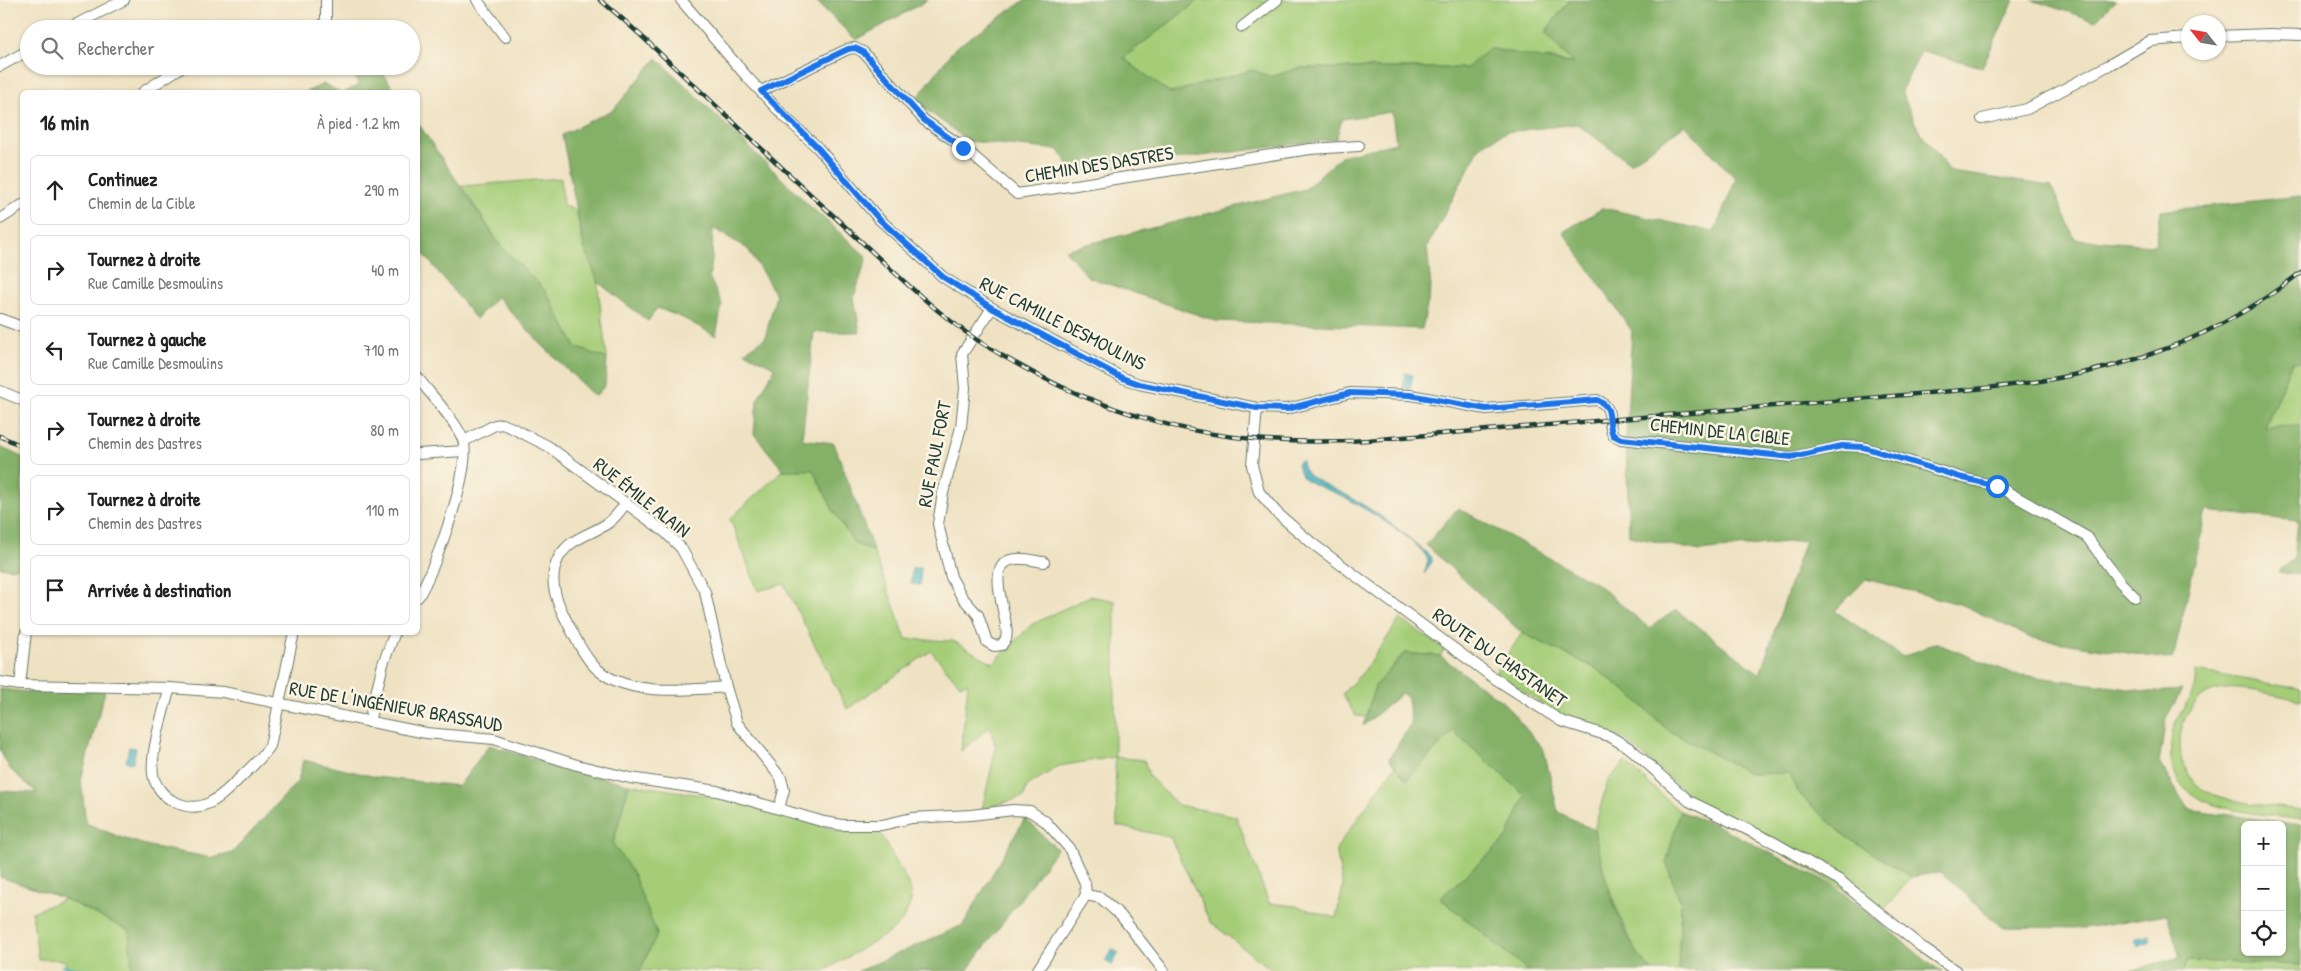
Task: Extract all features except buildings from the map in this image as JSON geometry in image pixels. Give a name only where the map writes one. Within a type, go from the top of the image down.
[{"type":"street","points":[[85,20],[124,0]]},
{"type":"street","points":[[326,0],[326,20]]},
{"type":"street","points":[[477,0],[505,37]]},
{"type":"street","name":"RUE CAMILLE DESMOULINS","points":[[681,0],[761,91],[818,148],[894,234],[943,277],[992,308],[1122,378],[1139,384],[1257,408],[1287,409],[1350,393],[1410,395],[1486,409],[1597,400],[1604,403],[1609,410],[1613,435]]},
{"type":"street","points":[[1242,28],[1277,0]]},
{"type":"street","points":[[2226,36],[2301,35]]},
{"type":"street","points":[[1982,119],[2027,109],[2109,66],[2150,41],[2181,39]]},
{"type":"street","name":"CHEMIN DES DASTRES","points":[[761,91],[848,49],[855,48],[863,52],[924,120],[963,148],[1017,194],[1310,149],[1359,146]]},
{"type":"street","points":[[0,66],[20,55]]},
{"type":"street","points":[[146,90],[169,75]]},
{"type":"street","points":[[0,219],[20,206]]},
{"type":"street","name":"RUE PAUL FORT","points":[[992,308],[962,354],[965,388],[961,427],[943,493],[938,524],[951,578],[962,597],[978,615],[986,642],[994,646],[1002,644],[1006,638],[1006,624],[999,598],[1001,569],[1008,561],[1017,559],[1044,562]]},
{"type":"street","points":[[0,320],[20,326]]},
{"type":"street","points":[[420,381],[456,427],[464,446],[463,466],[444,540],[432,572],[420,593]]},
{"type":"street","points":[[0,391],[20,399]]},
{"type":"street","name":"ROUTE DU CHASTANET","points":[[1257,408],[1252,465],[1259,492],[1277,513],[1313,544],[1491,676],[1561,721],[1609,736],[1623,744],[1690,801],[1775,843],[1839,880],[1924,949],[1956,971]]},
{"type":"street","name":"RUE ÉMILE ALAIN","points":[[464,446],[495,425],[502,424],[510,427],[548,446],[665,532],[681,548],[705,592],[726,688],[738,723],[781,778],[784,790],[779,808]]},
{"type":"street","name":"CHEMIN DE LA CIBLE","points":[[1613,435],[1621,439],[1792,457],[1842,446],[1863,447],[1963,478],[1997,486],[2086,537],[2120,582],[2135,597]]},
{"type":"street","points":[[420,454],[464,446]]},
{"type":"street","points":[[626,503],[609,522],[568,545],[559,558],[554,572],[553,586],[557,603],[582,651],[593,665],[606,674],[635,686],[670,691],[726,688]]},
{"type":"street","points":[[20,685],[26,635]]},
{"type":"street","points":[[170,688],[152,763],[153,776],[160,790],[169,799],[183,806],[196,807],[210,803],[220,797],[263,755],[273,736],[293,635]]},
{"type":"street","points":[[369,722],[383,664],[394,635]]},
{"type":"street","name":"RUE DE L'INGÉNIEUR BRASSAUD","points":[[0,682],[20,685],[170,688],[223,692],[426,733],[494,739],[576,766],[630,778],[718,791],[824,822],[842,825],[882,826],[912,818],[971,815],[1014,810],[1030,811],[1045,821],[1069,848],[1085,883],[1086,896]]},
{"type":"street","points":[[1037,971],[1086,896],[1101,898],[1121,916],[1164,971]]},
{"type":"green space","points":[[815,0],[928,0],[856,40]]},
{"type":"green space","points":[[1025,0],[1199,0],[1123,58],[1170,93],[1253,70],[1271,77],[1299,68],[1467,68],[1489,48],[1573,64],[1545,32],[1570,0],[2014,0],[1982,67],[1922,51],[1901,91],[1918,129],[1951,172],[2051,186],[2075,239],[2155,245],[2161,211],[2301,196],[2301,362],[2292,362],[2265,427],[2301,426],[2301,575],[2278,572],[2294,558],[2298,521],[2206,511],[2173,660],[2031,638],[1963,605],[1866,579],[1835,611],[1903,657],[1935,643],[2014,674],[2152,692],[2182,690],[2166,718],[2159,763],[2188,809],[2273,821],[2241,821],[2241,956],[2286,956],[2286,823],[2301,825],[2301,965],[2187,961],[2184,971],[2129,971],[2180,957],[2167,914],[2084,928],[2001,927],[1941,872],[1911,877],[1845,836],[1797,792],[1790,773],[1751,774],[1668,730],[1631,695],[1595,668],[1522,633],[1426,545],[1458,508],[1597,584],[1649,628],[1676,610],[1760,674],[1805,540],[1700,551],[1629,536],[1626,436],[1632,331],[1563,232],[1603,208],[1714,232],[1736,179],[1685,125],[1630,163],[1577,124],[1506,132],[1480,147],[1427,247],[1431,288],[1422,329],[1216,321],[1088,277],[1065,250],[1305,189],[1341,156],[1396,143],[1392,112],[1342,119],[1336,139],[1073,172],[1059,150],[968,141],[915,101],[955,48]]},
{"type":"green space","points":[[1199,0],[1570,0],[1545,32],[1574,64],[1549,58],[1467,68],[1299,68],[1271,77],[1253,70],[1170,93],[1123,58]]},
{"type":"green space","points":[[2032,0],[2116,0],[2095,21]]},
{"type":"green space","points":[[657,58],[811,207],[867,257],[854,297],[860,332],[814,332],[802,439],[834,443],[874,552],[854,543],[834,512],[813,470],[783,470],[754,434],[757,400],[775,368],[745,352],[765,338],[776,295],[748,249],[713,228],[712,260],[709,277],[722,304],[716,336],[683,318],[657,308],[648,321],[599,283],[584,247],[562,135],[614,109]]},
{"type":"green space","points":[[354,75],[384,75],[395,90],[349,90],[359,85]]},
{"type":"green space","points":[[324,84],[336,90],[310,90]]},
{"type":"green space","points":[[420,126],[500,245],[545,290],[576,347],[607,359],[605,385],[595,397],[497,297],[476,319],[420,249]]},
{"type":"green space","points":[[561,178],[563,206],[576,210],[584,247],[597,279],[607,359],[576,347],[545,290],[500,245],[462,186]]},
{"type":"green space","points":[[2292,361],[2301,362],[2301,426],[2265,428]]},
{"type":"green space","points":[[0,447],[20,456],[20,567],[11,569],[0,567]]},
{"type":"green space","points":[[813,469],[834,512],[854,543],[874,552],[906,639],[953,641],[993,663],[1031,625],[1090,596],[1115,601],[1115,757],[1059,766],[1027,786],[1024,797],[982,809],[996,748],[990,727],[961,751],[968,683],[960,685],[931,651],[847,709],[784,584],[758,591],[730,519],[783,470]]},
{"type":"green space","points":[[1400,619],[1445,649],[1440,656],[1404,653],[1375,686],[1366,717],[1356,716],[1342,694],[1364,671]]},
{"type":"green space","points":[[1522,633],[1595,668],[1631,695],[1668,730],[1751,774],[1790,773],[1797,792],[1845,836],[1911,877],[1883,912],[1702,806],[1624,739],[1558,714],[1495,673]]},
{"type":"green space","points":[[1405,653],[1440,656],[1504,703],[1544,750],[1558,812],[1594,830],[1608,886],[1621,923],[1640,956],[1652,971],[1529,971],[1440,898],[1507,838],[1525,795],[1453,731],[1406,780],[1389,759],[1411,723],[1408,698],[1402,693],[1363,726],[1375,686]]},
{"type":"green space","points":[[2196,671],[2301,689],[2301,700],[2237,689],[2218,690],[2203,696],[2192,707],[2184,720],[2181,735],[2181,751],[2184,766],[2192,780],[2204,790],[2237,801],[2301,810],[2301,819],[2256,814],[2211,804],[2192,794],[2179,780],[2171,761],[2172,735],[2177,719],[2192,694]]},
{"type":"green space","points":[[0,689],[29,692],[105,691],[81,780],[86,823],[122,838],[153,847],[213,858],[232,853],[298,781],[303,760],[376,777],[459,786],[489,745],[565,769],[629,784],[613,844],[633,873],[657,934],[640,971],[132,971],[129,931],[65,899],[0,877],[0,791],[37,793],[10,769],[0,751]]},
{"type":"green space","points":[[1453,731],[1525,795],[1507,838],[1440,898],[1529,971],[1319,971],[1314,966],[1305,971],[1273,971],[1210,922],[1170,837],[1117,826],[1115,757],[1144,760],[1149,776],[1178,805],[1236,816],[1269,903],[1295,906],[1336,918],[1343,887],[1336,849],[1395,766],[1407,780]]},
{"type":"green space","points":[[1625,762],[1680,811],[1667,863],[1681,903],[1678,971],[1652,971],[1638,956],[1619,915],[1606,880],[1594,830],[1608,780]]},
{"type":"green space","points":[[629,784],[724,798],[840,831],[880,832],[910,887],[911,901],[903,920],[892,931],[824,971],[640,971],[657,934],[613,844]]},
{"type":"green space","points":[[1680,811],[1716,825],[1835,886],[1935,968],[1942,971],[1678,971],[1681,903],[1666,863]]},
{"type":"green space","points":[[1025,818],[1057,849],[967,971],[858,971],[963,925]]},
{"type":"green space","points":[[65,899],[130,931],[132,971],[88,971],[67,968],[64,960],[38,959],[32,912]]},
{"type":"green space","points":[[2187,961],[2299,964],[2301,971],[2184,971]]},
{"type":"water","points":[[1405,373],[1413,375],[1410,389],[1403,388]]},
{"type":"water","points":[[1299,461],[1302,461],[1307,474],[1311,477],[1350,497],[1375,513],[1404,534],[1432,558],[1432,562],[1424,574],[1428,561],[1417,546],[1382,519],[1359,505],[1303,478],[1297,465]]},
{"type":"water","points":[[912,568],[921,568],[920,585],[911,584]]},
{"type":"water","points":[[129,747],[136,748],[133,762],[130,763],[126,761]]},
{"type":"water","points":[[2149,935],[2151,942],[2138,947],[2135,939]]},
{"type":"water","points":[[1112,949],[1119,953],[1112,965],[1105,961]]},
{"type":"waterway","points":[[62,966],[94,971]]},
{"type":"railway","points":[[600,0],[637,32],[912,288],[960,328],[1010,360],[1079,395],[1116,409],[1190,430],[1267,440],[1368,440],[2020,384],[2064,377],[2106,367],[2148,355],[2188,340],[2227,321],[2264,299],[2301,272]]},
{"type":"railway","points":[[0,436],[20,445]]},
{"type":"route","points":[[963,148],[924,120],[863,52],[855,48],[848,49],[761,91],[818,148],[879,219],[943,277],[992,308],[1122,378],[1139,384],[1257,408],[1287,409],[1350,393],[1376,392],[1410,395],[1486,409],[1597,400],[1604,403],[1609,410],[1613,435],[1621,439],[1792,457],[1842,446],[1863,447],[1963,478],[1997,486]]}]
